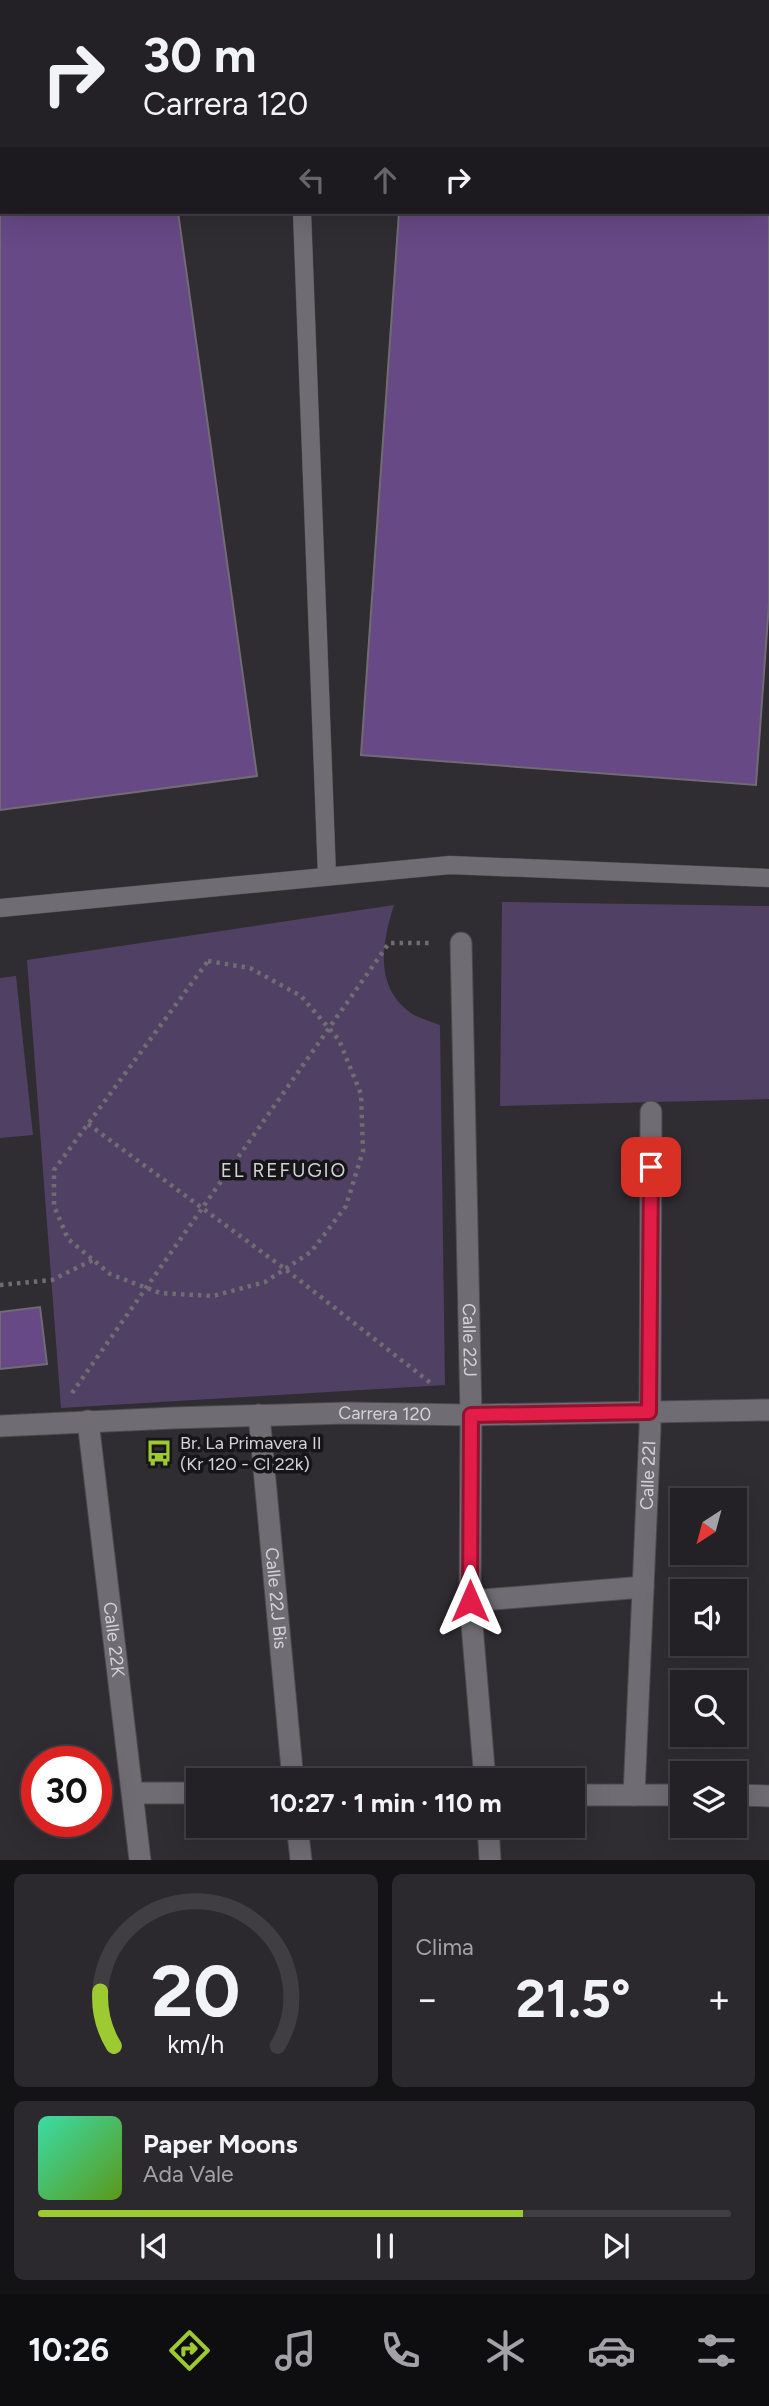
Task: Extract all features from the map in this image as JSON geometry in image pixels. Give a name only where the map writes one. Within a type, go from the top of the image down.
[{"type":"street","name":"Calle 22J","points":[[461,943],[471,1415],[470,1601],[484,1768]]},
{"type":"street","name":"Calle 22I","points":[[634,1795],[649,1412],[651,1112]]},
{"type":"street","name":"Carrera 120","points":[[0,1426],[347,1413],[471,1415],[769,1410]]},
{"type":"street","name":"Calle 22J Bis","points":[[259,1415],[292,1768]]},
{"type":"street","name":"Calle 22K","points":[[88,1421],[140,1860]]},
{"type":"street","points":[[470,1601],[643,1587]]},
{"type":"street","points":[[133,1793],[186,1793]]},
{"type":"street","points":[[585,1795],[670,1795]]},
{"type":"street","points":[[747,1796],[769,1796]]},
{"type":"street","points":[[298,1838],[301,1860]]},
{"type":"street","points":[[489,1838],[490,1860]]},
{"type":"lane","points":[[302,214],[327,876]]},
{"type":"lane","points":[[0,908],[450,865],[769,878]]},
{"type":"path","points":[[51,1423],[389,943],[461,943]]},
{"type":"path","points":[[208,961],[250,968],[301,996],[339,1040],[361,1094],[363,1152],[346,1206],[311,1252],[265,1282],[213,1296],[160,1293],[110,1273],[68,1239],[54,1206],[54,1170],[88,1124],[208,961]]},
{"type":"path","points":[[88,1124],[285,1269],[471,1415]]},
{"type":"path","points":[[0,1285],[52,1280],[93,1260]]},
{"type":"shaded area","points":[[502,902],[769,906],[769,1099],[500,1106]]},
{"type":"shaded area","points":[[394,905],[384,950],[386,979],[401,1004],[414,1015],[440,1025],[445,1385],[61,1408],[27,960]]},
{"type":"shaded area","points":[[16,976],[33,1135],[0,1138],[0,978]]},
{"type":"building","points":[[0,214],[178,214],[257,776],[0,810]]},
{"type":"building","points":[[399,214],[769,214],[769,603],[756,785],[361,755]]},
{"type":"building","points":[[40,1307],[47,1364],[0,1369],[0,1312]]},
{"type":"place","name":"Br. La Primavera II (Kr 120 - Cl 22k)","points":[[159,1453]]},
{"type":"district","name":"EL REFUGIO","points":[[284,1170]]},
{"type":"route","points":[[470,1601],[471,1415],[649,1412],[651,1167]]}]
